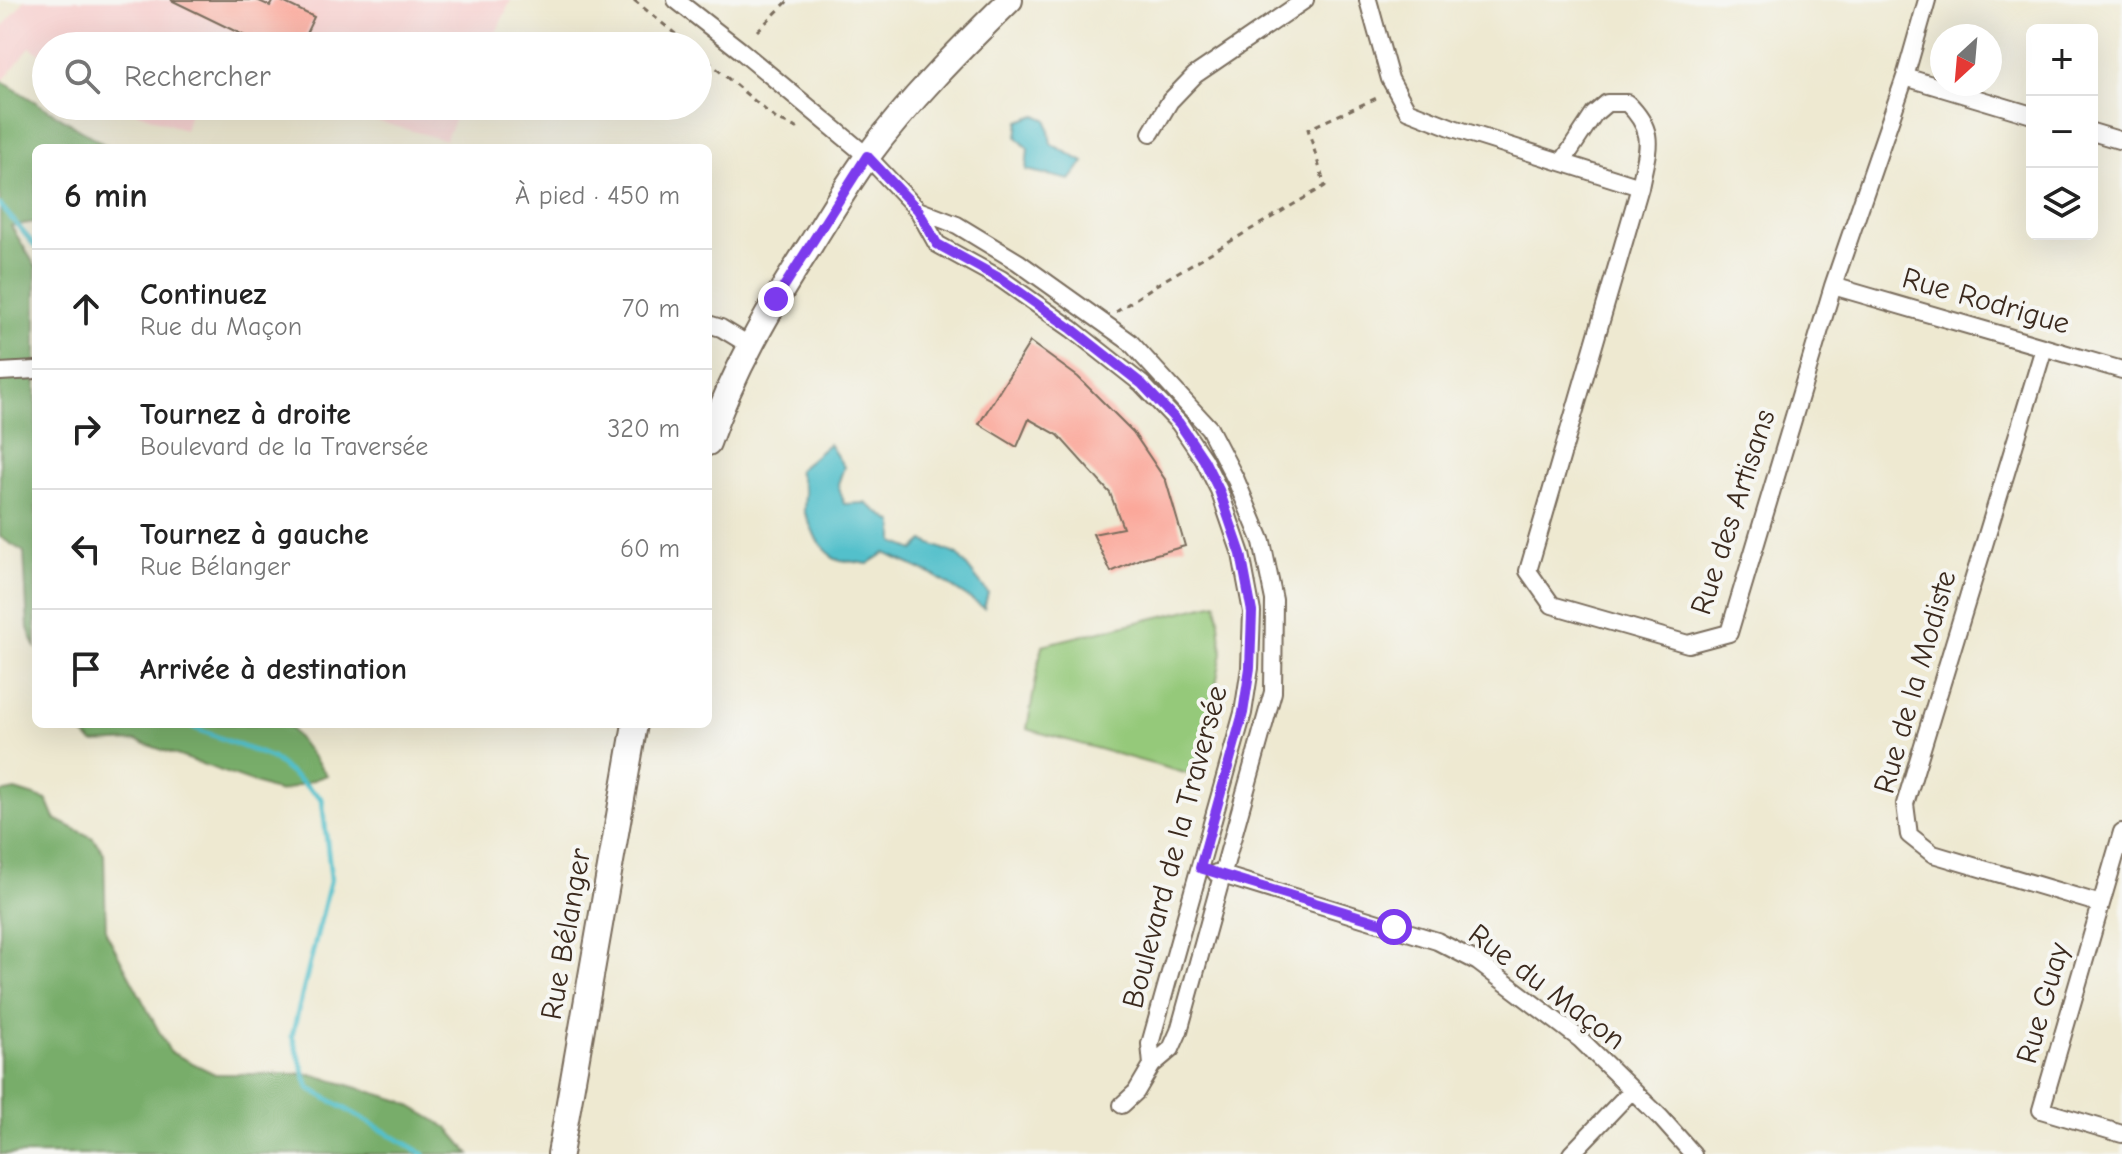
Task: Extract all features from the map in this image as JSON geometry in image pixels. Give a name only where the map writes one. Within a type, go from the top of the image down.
[{"type":"street","name":"Boulevard de la Traversée","points":[[676,0],[867,156],[918,210],[937,244],[1001,279],[1142,384],[1179,423],[1204,460],[1219,490],[1241,554],[1252,612],[1250,668],[1243,713],[1150,1044],[1152,1065]]},
{"type":"street","points":[[712,432],[749,345],[867,156],[946,63],[1010,0]]},
{"type":"street","points":[[1151,133],[1170,101],[1195,75],[1305,0]]},
{"type":"street","points":[[1368,0],[1390,79],[1407,110],[1453,128],[1640,187]]},
{"type":"street","name":"Rue des Artisans","points":[[1563,161],[1594,114],[1607,103],[1627,103],[1642,118],[1649,137],[1640,187],[1528,571],[1552,605],[1688,644],[1729,633],[1833,286],[1905,77],[1927,0]]},
{"type":"street","points":[[1905,77],[2026,113]]},
{"type":"street","points":[[2098,134],[2122,141]]},
{"type":"street","name":"Boulevard de la Traversée","points":[[918,210],[957,225],[1006,254],[1130,342],[1209,428],[1236,480],[1262,542],[1274,600],[1273,692],[1179,1031],[1171,1049],[1152,1065],[1136,1092],[1122,1105]]},
{"type":"street","name":"Rue Rodrigue","points":[[1833,286],[2122,370]]},
{"type":"street","points":[[712,325],[749,345]]},
{"type":"street","name":"Rue de la Modiste","points":[[2044,348],[1905,804],[1909,835],[1933,854],[2101,904]]},
{"type":"street","points":[[0,372],[32,370]]},
{"type":"street","name":"Rue Bélanger","points":[[560,1154],[634,728]]},
{"type":"street","name":"Rue Guay","points":[[2122,832],[2041,1110],[2122,1134]]},
{"type":"street","name":"Rue du Maçon","points":[[1200,868],[1437,941],[1478,962],[1580,1039],[1693,1154]]},
{"type":"street","points":[[1571,1154],[1632,1090]]},
{"type":"path","points":[[634,0],[673,32]]},
{"type":"path","points":[[757,31],[789,0]]},
{"type":"path","points":[[712,65],[761,107],[789,126],[797,128],[816,113]]},
{"type":"path","points":[[1103,321],[1156,285],[1325,186],[1308,129],[1396,89]]},
{"type":"shaded area","points":[[25,0],[511,0],[496,32],[32,32],[32,48],[30,47],[2,82],[0,30]]},
{"type":"shaded area","points":[[158,120],[188,120],[185,130]]},
{"type":"shaded area","points":[[373,120],[454,120],[445,140]]},
{"type":"green space","points":[[0,80],[32,100],[32,120],[65,120],[104,144],[32,144],[32,223],[11,226],[32,260],[32,638],[28,628],[24,552],[0,537]]},
{"type":"green space","points":[[1217,603],[1222,652],[1199,777],[1027,729],[1042,645]]},
{"type":"green space","points":[[76,728],[290,728],[327,775],[280,792],[137,741],[93,743]]},
{"type":"green space","points":[[15,790],[47,800],[55,819],[93,838],[104,853],[106,932],[170,1052],[215,1074],[311,1074],[402,1101],[448,1128],[470,1154],[0,1154],[0,793]]},
{"type":"water","points":[[1036,115],[1047,120],[1051,144],[1084,162],[1070,180],[1026,170],[1028,149],[1017,137],[1019,121]]},
{"type":"water","points":[[829,444],[844,467],[838,484],[844,504],[865,503],[894,523],[894,542],[914,550],[924,541],[958,555],[988,593],[984,608],[935,576],[885,553],[868,564],[834,559],[817,540],[804,511],[805,493],[798,470]]},
{"type":"building","points":[[171,0],[257,0],[270,6],[273,0],[279,0],[314,17],[307,32],[237,32]]},
{"type":"building","points":[[1030,342],[1078,377],[1133,432],[1166,481],[1185,546],[1142,558],[1111,572],[1093,534],[1123,528],[1110,493],[1058,435],[1029,419],[1017,447],[979,424]]},
{"type":"waterway","points":[[0,205],[32,242]]},
{"type":"waterway","points":[[194,728],[272,758],[322,799],[331,878],[292,1036],[309,1088],[424,1154]]},
{"type":"route","points":[[776,299],[867,156],[918,210],[937,244],[1001,279],[1142,384],[1179,423],[1204,460],[1219,490],[1241,554],[1252,612],[1250,668],[1243,713],[1200,868],[1394,927]]}]
